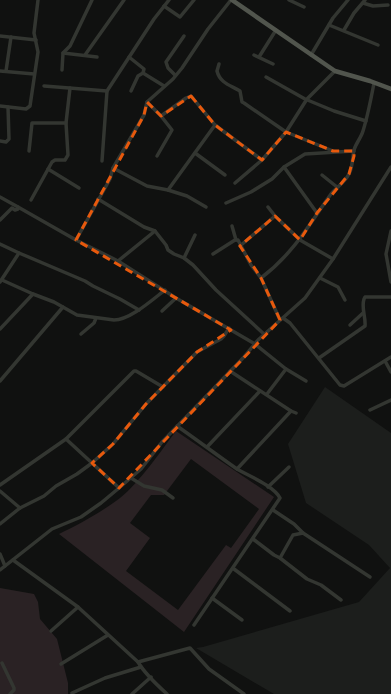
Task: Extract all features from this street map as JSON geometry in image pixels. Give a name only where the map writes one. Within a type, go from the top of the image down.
[{"type":"main road","points":[[232,0],[336,71],[391,90]]},
{"type":"street","points":[[0,106],[26,109],[29,108],[38,52],[34,33],[38,0]]},
{"type":"street","points":[[62,70],[63,53],[70,46],[92,0]]},
{"type":"street","points":[[85,55],[124,0]]},
{"type":"street","points":[[102,161],[107,91],[128,58],[169,0]]},
{"type":"street","points":[[164,6],[180,17],[194,0]]},
{"type":"street","points":[[76,240],[110,179],[113,168],[144,115],[147,102],[175,76],[208,29],[232,0]]},
{"type":"street","points":[[289,0],[304,7]]},
{"type":"street","points":[[311,55],[329,25],[348,0]]},
{"type":"street","points":[[344,30],[354,12],[364,2],[373,6],[388,5]]},
{"type":"street","points":[[329,25],[378,44]]},
{"type":"street","points":[[259,57],[276,30]]},
{"type":"street","points":[[0,36],[36,40]]},
{"type":"street","points":[[175,76],[168,68],[166,62],[184,36]]},
{"type":"street","points":[[6,71],[11,37]]},
{"type":"street","points":[[63,53],[97,57]]},
{"type":"street","points":[[254,55],[272,64]]},
{"type":"street","points":[[128,58],[144,69],[143,72],[164,86]]},
{"type":"street","points":[[219,64],[217,71],[219,77],[225,84],[240,91],[242,102],[244,104],[286,132],[333,152]]},
{"type":"street","points":[[0,71],[34,74]]},
{"type":"street","points":[[235,183],[262,160],[286,132],[307,99],[336,71]]},
{"type":"street","points":[[131,91],[138,76],[143,72]]},
{"type":"street","points":[[266,77],[307,99],[330,109],[366,121]]},
{"type":"street","points":[[261,278],[278,266],[300,240],[317,213],[349,174],[352,167],[354,151],[362,136],[374,83]]},
{"type":"street","points":[[44,86],[107,91]]},
{"type":"street","points":[[31,200],[52,162],[55,160],[65,160],[68,155],[66,123],[70,88]]},
{"type":"street","points":[[161,116],[191,96],[215,125],[262,160]]},
{"type":"street","points":[[147,102],[172,130],[156,156]]},
{"type":"street","points":[[0,142],[6,142],[9,139],[8,107]]},
{"type":"street","points":[[29,151],[32,123],[66,123]]},
{"type":"street","points":[[168,190],[215,125]]},
{"type":"street","points":[[226,203],[251,192],[272,179],[284,167],[305,154],[354,151]]},
{"type":"street","points":[[195,153],[225,175]]},
{"type":"street","points":[[284,167],[317,213]]},
{"type":"street","points":[[0,554],[3,568],[52,529],[81,517],[141,469],[162,442],[255,344],[305,298],[333,259],[391,167]]},
{"type":"street","points":[[113,168],[143,185],[168,190],[191,198],[206,207]]},
{"type":"street","points":[[48,169],[79,188]]},
{"type":"street","points":[[322,175],[337,187]]},
{"type":"street","points":[[0,197],[118,262],[176,298],[229,328],[255,344],[286,369],[306,382]]},
{"type":"street","points":[[98,199],[144,227],[155,231],[166,244],[168,250],[184,258],[193,265],[216,290],[265,335]]},
{"type":"street","points":[[0,220],[10,209],[12,208],[15,210],[18,207]]},
{"type":"street","points":[[268,207],[275,216],[300,240],[333,259]]},
{"type":"street","points":[[240,246],[275,216]]},
{"type":"street","points":[[232,226],[236,240],[251,265],[261,278],[282,319],[290,323],[342,386],[391,357]]},
{"type":"street","points":[[118,262],[155,231]]},
{"type":"street","points":[[391,232],[386,254],[391,281]]},
{"type":"street","points":[[184,258],[195,235]]},
{"type":"street","points":[[213,254],[236,240]]},
{"type":"street","points":[[0,244],[85,281],[139,310]]},
{"type":"street","points":[[19,253],[1,281],[54,302],[78,314],[96,318],[119,320],[139,310],[165,290]]},
{"type":"street","points":[[320,278],[338,287],[345,300]]},
{"type":"street","points":[[0,329],[33,294]]},
{"type":"street","points":[[319,358],[364,328],[366,323],[363,313],[363,300],[365,297],[391,297]]},
{"type":"street","points":[[162,311],[176,298]]},
{"type":"street","points":[[0,381],[63,307]]},
{"type":"street","points":[[350,325],[363,313]]},
{"type":"street","points":[[81,334],[94,323],[96,318]]},
{"type":"street","points":[[0,524],[20,508],[44,496],[61,482],[77,474],[92,463],[113,444],[146,404],[197,352],[221,339],[229,328]]},
{"type":"street","points":[[386,361],[391,372]]},
{"type":"street","points":[[267,394],[286,369]]},
{"type":"street","points":[[0,485],[66,439],[134,371],[163,388]]},
{"type":"street","points":[[230,371],[296,413]]},
{"type":"street","points":[[207,447],[260,391]]},
{"type":"street","points":[[370,410],[391,400]]},
{"type":"street","points":[[237,469],[291,411]]},
{"type":"street","points":[[177,426],[237,469],[277,493],[280,498],[234,569],[194,625]]},
{"type":"street","points":[[66,439],[119,488]]},
{"type":"street","points":[[268,487],[289,467]]},
{"type":"street","points":[[131,478],[144,486],[162,490],[173,498]]},
{"type":"street","points":[[0,491],[20,508]]},
{"type":"street","points":[[273,510],[294,524],[303,533],[370,577]]},
{"type":"street","points":[[280,558],[293,535],[303,533]]},
{"type":"street","points":[[253,539],[308,579],[321,585],[342,600]]},
{"type":"street","points":[[13,560],[78,607],[138,662],[167,694]]},
{"type":"street","points":[[234,569],[290,611]]},
{"type":"street","points":[[212,598],[242,620]]},
{"type":"street","points":[[51,631],[78,607]]},
{"type":"street","points":[[62,664],[108,635]]},
{"type":"street","points":[[138,662],[190,648],[206,666],[244,694]]},
{"type":"street","points":[[2,664],[14,688],[10,694]]},
{"type":"street","points":[[72,693],[105,678],[141,667]]},
{"type":"street","points":[[132,694],[150,677]]},
{"type":"highlighted area","points":[[191,96],[215,125],[262,160],[286,132],[333,151],[354,151],[354,156],[349,174],[317,213],[300,240],[275,216],[240,246],[261,278],[280,320],[119,488],[92,463],[113,444],[146,404],[197,352],[231,330],[76,240],[144,115],[147,102],[161,116]]},
{"type":"shaded area","points":[[325,387],[391,433],[391,694],[274,694],[196,648],[359,602],[390,568],[369,545],[306,503],[288,444]]},
{"type":"shaded area","points":[[176,431],[274,497],[184,632],[59,534],[90,518],[127,492],[157,457]],"holes":[[[191,459],[259,509],[231,548],[226,545],[178,610],[126,571],[150,538],[130,523],[151,495],[164,495]]]},
{"type":"shaded area","points":[[0,588],[34,594],[38,602],[40,619],[57,639],[68,683],[68,694],[0,694]]}]
